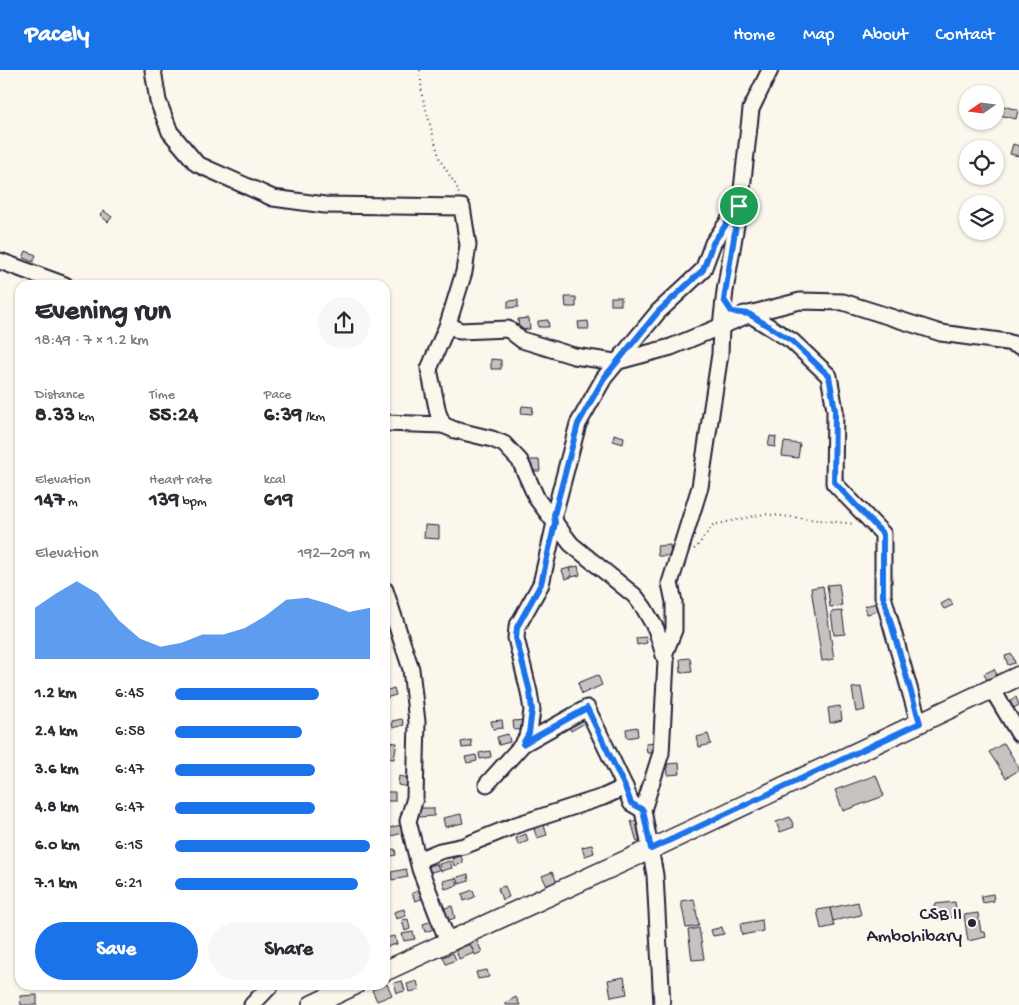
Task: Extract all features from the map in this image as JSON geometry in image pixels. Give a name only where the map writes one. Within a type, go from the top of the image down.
[{"type":"main road","points":[[390,969],[651,849],[1019,676]]},
{"type":"main road","points":[[312,1005],[344,990]]},
{"type":"street","points":[[153,70],[158,101],[170,132],[196,164],[273,198],[325,205],[462,207],[468,245],[464,272],[448,324],[429,369],[438,413],[443,425]]},
{"type":"street","points":[[664,655],[674,630],[674,602],[670,583],[700,487],[720,354],[720,326],[752,109],[770,70]]},
{"type":"street","points":[[487,784],[523,744],[529,733],[532,710],[530,692],[516,638],[517,627],[541,584],[555,523],[554,515],[578,424],[615,362],[658,312],[703,270],[713,243],[739,206]]},
{"type":"street","points":[[0,261],[51,280]]},
{"type":"street","points":[[724,300],[732,312],[749,314],[792,341],[829,376],[835,410],[834,482],[883,534],[883,596],[920,723]]},
{"type":"street","points":[[448,324],[460,331],[508,329],[522,340],[574,356],[615,362],[671,347],[749,314],[800,301],[843,302],[941,333],[1006,342],[1019,346]]},
{"type":"street","points":[[390,423],[443,425],[504,444],[520,461],[537,499],[571,544],[640,602],[656,629],[666,662],[661,753],[643,810],[655,875],[662,1005]]},
{"type":"street","points":[[390,605],[411,669],[417,722],[415,798],[408,821],[418,860],[448,942]]},
{"type":"street","points":[[992,689],[1019,734]]},
{"type":"street","points":[[523,744],[587,708],[631,803],[643,810]]},
{"type":"street","points":[[418,860],[440,851],[464,846],[516,824],[603,798],[625,787]]},
{"type":"street","points":[[252,1005],[266,990]]},
{"type":"path","points":[[420,70],[422,95],[440,160],[457,187],[462,207]]},
{"type":"path","points":[[679,555],[696,548],[714,525],[764,514],[875,526]]},
{"type":"building","points":[[1004,106],[1018,110],[1016,119],[1004,116]]},
{"type":"building","points":[[1013,144],[1019,146],[1019,156],[1010,154]]},
{"type":"building","points":[[104,211],[112,217],[108,222],[100,215]]},
{"type":"building","points":[[26,251],[36,255],[33,262],[23,258]]},
{"type":"building","points":[[565,297],[576,297],[576,307],[566,307]]},
{"type":"building","points":[[611,297],[621,297],[621,305],[611,305]]},
{"type":"building","points":[[518,300],[518,307],[508,308],[508,301]]},
{"type":"building","points":[[529,318],[530,329],[519,330],[518,319]]},
{"type":"building","points":[[548,320],[549,327],[538,327],[538,321]]},
{"type":"building","points":[[588,321],[589,329],[579,329],[578,322]]},
{"type":"building","points":[[491,359],[501,360],[501,369],[491,369]]},
{"type":"building","points":[[522,406],[533,407],[532,414],[521,413]]},
{"type":"building","points":[[614,434],[624,437],[623,444],[613,441]]},
{"type":"building","points":[[770,436],[776,437],[775,447],[768,446]]},
{"type":"building","points":[[784,442],[800,444],[798,458],[782,456]]},
{"type":"building","points":[[529,460],[539,460],[540,471],[530,471]]},
{"type":"building","points":[[425,525],[439,526],[439,539],[424,538]]},
{"type":"building","points":[[670,545],[671,556],[658,556],[657,546]]},
{"type":"building","points":[[578,566],[580,575],[572,577],[569,568]]},
{"type":"building","points":[[569,568],[572,577],[565,579],[562,570]]},
{"type":"building","points":[[839,584],[842,606],[830,607],[827,585]]},
{"type":"building","points":[[823,586],[834,659],[822,661],[811,588]]},
{"type":"building","points":[[950,599],[953,605],[944,609],[941,604]]},
{"type":"building","points":[[877,603],[879,611],[867,614],[865,606]]},
{"type":"building","points":[[842,611],[845,634],[834,635],[831,612]]},
{"type":"building","points":[[646,637],[647,643],[637,645],[636,638]]},
{"type":"building","points":[[1012,654],[1015,663],[1008,665],[1005,656]]},
{"type":"building","points":[[690,658],[692,672],[681,673],[680,659]]},
{"type":"building","points":[[994,669],[997,675],[987,680],[984,674]]},
{"type":"building","points":[[598,675],[602,685],[582,694],[578,683]]},
{"type":"building","points":[[861,687],[865,710],[856,712],[852,688]]},
{"type":"building","points":[[394,688],[396,695],[390,697],[390,689]]},
{"type":"building","points":[[1016,697],[1019,705],[1010,710],[1005,703]]},
{"type":"building","points":[[840,706],[842,720],[830,723],[828,708]]},
{"type":"building","points":[[581,715],[585,723],[571,731],[566,722]]},
{"type":"building","points":[[402,719],[404,725],[393,728],[392,721]]},
{"type":"building","points":[[502,720],[503,728],[493,729],[491,721]]},
{"type":"building","points":[[525,720],[526,729],[514,730],[513,721]]},
{"type":"building","points":[[637,727],[638,736],[627,738],[626,729]]},
{"type":"building","points":[[508,734],[510,742],[499,745],[497,737]]},
{"type":"building","points":[[708,734],[711,744],[699,747],[697,737]]},
{"type":"building","points":[[471,740],[472,747],[462,748],[461,742]]},
{"type":"building","points":[[390,742],[397,743],[394,759],[390,759]]},
{"type":"building","points":[[655,743],[655,753],[647,753],[646,744]]},
{"type":"building","points":[[1004,743],[1019,768],[1019,770],[1006,778],[989,752]]},
{"type":"building","points":[[490,751],[491,757],[480,759],[479,753]]},
{"type":"building","points":[[476,755],[477,761],[467,763],[465,757]]},
{"type":"building","points":[[679,763],[680,774],[668,775],[667,764]]},
{"type":"building","points":[[876,775],[884,796],[843,811],[835,790]]},
{"type":"building","points":[[399,776],[410,778],[409,787],[398,785]]},
{"type":"building","points":[[390,792],[395,792],[395,801],[390,801]]},
{"type":"building","points":[[418,808],[434,808],[434,816],[419,817]]},
{"type":"building","points":[[461,814],[463,823],[445,827],[443,818]]},
{"type":"building","points":[[790,817],[794,827],[780,832],[776,822]]},
{"type":"building","points":[[542,819],[547,835],[537,838],[532,823]]},
{"type":"building","points":[[638,820],[643,841],[637,842],[631,821]]},
{"type":"building","points":[[405,824],[407,832],[391,836],[390,828]]},
{"type":"building","points":[[526,834],[528,841],[518,845],[516,838]]},
{"type":"building","points":[[592,845],[594,853],[585,856],[582,847]]},
{"type":"building","points":[[395,849],[396,855],[390,856],[390,850]]},
{"type":"building","points":[[461,856],[463,863],[454,866],[452,859]]},
{"type":"building","points":[[450,861],[452,868],[441,871],[439,864]]},
{"type":"building","points":[[437,864],[439,870],[427,873],[426,866]]},
{"type":"building","points":[[406,869],[408,877],[392,880],[391,872]]},
{"type":"building","points":[[552,872],[557,882],[547,886],[542,876]]},
{"type":"building","points":[[468,874],[469,881],[459,884],[458,877]]},
{"type":"building","points":[[456,878],[458,885],[445,889],[443,881]]},
{"type":"building","points":[[505,886],[509,897],[502,900],[498,888]]},
{"type":"building","points":[[423,890],[425,898],[415,901],[412,893]]},
{"type":"building","points":[[473,890],[475,897],[464,901],[462,894]]},
{"type":"building","points":[[993,894],[994,901],[983,903],[981,896]]},
{"type":"building","points":[[694,899],[699,926],[686,928],[681,901]]},
{"type":"building","points":[[858,902],[861,915],[832,921],[830,908]]},
{"type":"building","points":[[955,902],[957,916],[937,920],[934,904]]},
{"type":"building","points":[[452,906],[455,918],[446,921],[442,909]]},
{"type":"building","points":[[830,908],[834,926],[821,929],[817,910]]},
{"type":"building","points":[[404,909],[406,916],[396,919],[394,912]]},
{"type":"building","name":"CSB II Ambohibary","points":[[978,913],[981,932],[985,932],[986,937],[968,941],[964,915]]},
{"type":"building","points":[[408,919],[410,929],[405,931],[402,920]]},
{"type":"building","points":[[435,920],[437,928],[425,932],[423,924]]},
{"type":"building","points":[[762,920],[763,931],[742,935],[740,924]]},
{"type":"building","points":[[722,927],[724,934],[713,936],[711,930]]},
{"type":"building","points":[[699,928],[704,959],[692,960],[688,930]]},
{"type":"building","points":[[413,932],[415,939],[404,941],[402,934]]},
{"type":"building","points":[[395,936],[397,944],[390,946],[390,937]]},
{"type":"building","points":[[476,939],[482,952],[475,955],[469,942]]},
{"type":"building","points":[[470,944],[474,953],[459,959],[456,950]]},
{"type":"building","points":[[453,953],[456,960],[446,964],[443,957]]},
{"type":"building","points":[[487,970],[489,977],[478,979],[476,972]]},
{"type":"building","points":[[624,977],[627,994],[611,997],[608,980]]},
{"type":"building","points":[[402,981],[405,991],[397,993],[394,983]]},
{"type":"building","points":[[417,981],[419,990],[409,992],[407,984]]},
{"type":"building","points":[[372,990],[390,990],[392,995],[377,1001]]},
{"type":"building","points":[[37,995],[37,1005],[21,1005],[20,996]]},
{"type":"building","points":[[516,997],[520,1005],[506,1005],[505,1003]]},
{"type":"place","name":"CSB II Ambohibary","points":[[972,923]]},
{"type":"route","points":[[739,206],[724,300],[732,312],[749,314],[792,341],[829,376],[835,410],[834,482],[883,534],[883,596],[920,723],[651,849],[643,810],[631,803],[587,708],[523,744],[529,733],[532,710],[530,692],[516,638],[517,627],[541,584],[555,523],[554,515],[578,424],[615,362],[658,312],[703,270],[713,243],[739,206]]}]
